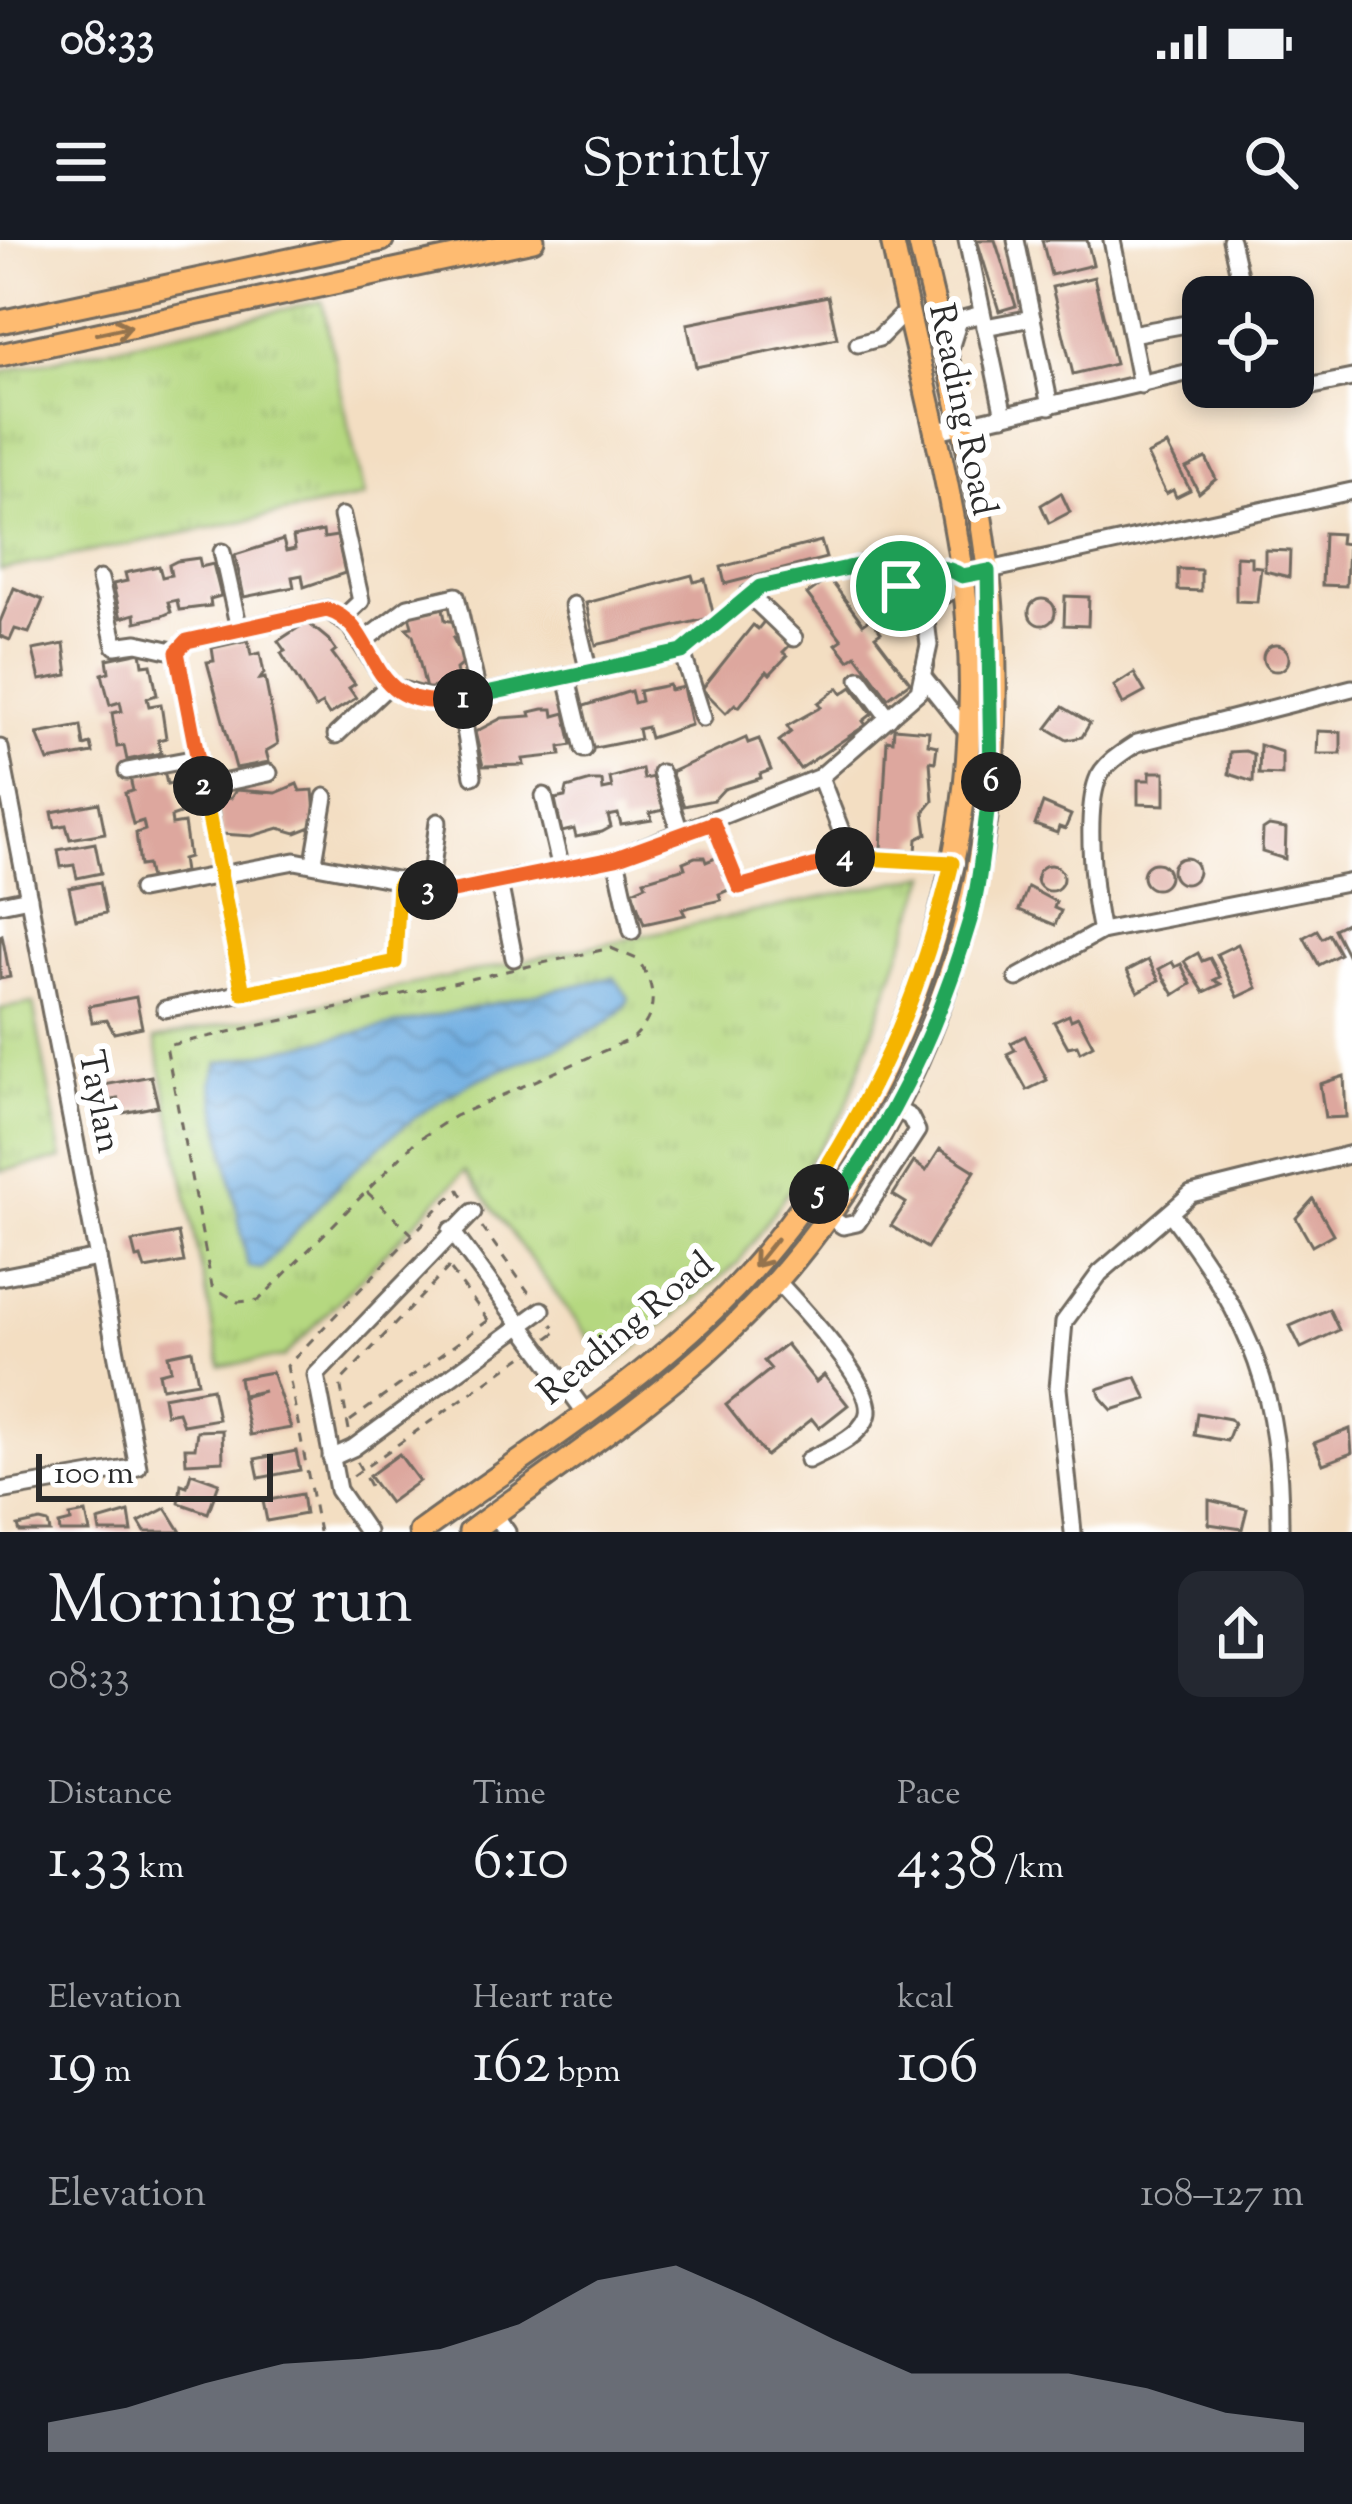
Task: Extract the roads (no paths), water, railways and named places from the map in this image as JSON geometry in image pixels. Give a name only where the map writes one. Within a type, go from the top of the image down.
[{"type":"main road","points":[[0,355],[533,240]]},
{"type":"main road","name":"Reading Road","points":[[420,1532],[696,1324],[758,1262],[813,1189],[870,1098],[906,1022],[952,863],[968,733],[962,576],[892,240]]},
{"type":"main road","name":"Reading Road","points":[[470,1532],[501,1523],[601,1433],[682,1373],[776,1280],[870,1154],[925,1048],[971,916],[993,769],[988,571],[962,425],[919,240]]},
{"type":"main road","points":[[0,322],[370,241]]},
{"type":"main road","points":[[585,1412],[601,1433]]},
{"type":"street","points":[[967,240],[1004,416]]},
{"type":"street","points":[[1016,240],[1050,406]]},
{"type":"street","points":[[1112,240],[1141,385]]},
{"type":"street","points":[[1231,240],[1239,276]]},
{"type":"street","points":[[858,344],[879,338],[907,310]]},
{"type":"street","points":[[946,358],[959,320],[1032,318]]},
{"type":"street","points":[[1131,334],[1182,325]]},
{"type":"street","points":[[933,432],[1182,375]]},
{"type":"street","points":[[1314,386],[1352,378]]},
{"type":"street","points":[[919,607],[950,592],[962,576],[1352,491]]},
{"type":"street","points":[[342,516],[361,601],[343,618]]},
{"type":"street","points":[[222,552],[239,629]]},
{"type":"street","points":[[177,652],[187,641],[327,610],[343,618],[388,686],[430,701],[460,700],[682,652],[760,587],[904,560],[921,570]]},
{"type":"street","points":[[141,890],[314,862],[399,884],[454,891],[616,858],[713,823],[820,776],[919,691],[924,677],[929,645],[919,607],[901,586],[857,566]]},
{"type":"street","points":[[901,586],[921,570],[946,566],[962,576]]},
{"type":"street","points":[[100,579],[115,646],[137,643],[177,652]]},
{"type":"street","points":[[748,594],[794,638]]},
{"type":"street","points":[[361,643],[408,607],[456,596],[479,697]]},
{"type":"street","points":[[573,604],[589,673]]},
{"type":"street","points":[[177,652],[243,993]]},
{"type":"street","points":[[682,652],[703,718]]},
{"type":"street","points":[[924,677],[968,733]]},
{"type":"street","points":[[567,678],[584,749]]},
{"type":"street","points":[[860,679],[889,718]]},
{"type":"street","points":[[337,735],[388,686]]},
{"type":"street","points":[[1101,931],[1091,888],[1097,780],[1108,766],[1137,743],[1352,688]]},
{"type":"street","points":[[460,700],[472,776]]},
{"type":"street","name":"Taylan","points":[[0,748],[138,1467],[0,1491]]},
{"type":"street","points":[[127,771],[197,758]]},
{"type":"street","points":[[203,787],[269,773]]},
{"type":"street","points":[[661,773],[681,835]]},
{"type":"street","points":[[820,776],[851,856]]},
{"type":"street","points":[[314,862],[325,796]]},
{"type":"street","points":[[544,796],[561,869]]},
{"type":"street","points":[[429,890],[438,822]]},
{"type":"street","points":[[713,823],[739,887],[851,856],[952,863]]},
{"type":"street","points":[[616,858],[632,931]]},
{"type":"street","points":[[499,882],[514,958]]},
{"type":"street","points":[[1017,978],[1101,931],[1352,882]]},
{"type":"street","points":[[165,1009],[395,962],[399,884]]},
{"type":"street","points":[[0,904],[29,898]]},
{"type":"street","points":[[1073,1532],[1058,1388],[1064,1322],[1100,1273],[1191,1195],[1352,1154]]},
{"type":"street","points":[[813,1189],[829,1209]]},
{"type":"street","points":[[368,1532],[335,1480],[314,1384],[319,1368],[451,1230],[473,1213]]},
{"type":"street","points":[[1171,1214],[1222,1282],[1258,1354],[1280,1484],[1280,1532]]},
{"type":"street","points":[[451,1230],[585,1412]]},
{"type":"street","points":[[0,1277],[98,1258]]},
{"type":"street","points":[[776,1280],[823,1333],[859,1384],[869,1409],[866,1421],[842,1443],[808,1460]]},
{"type":"street","points":[[331,1458],[353,1448],[542,1310]]},
{"type":"water","points":[[614,977],[629,998],[606,1023],[477,1080],[415,1118],[360,1164],[262,1269],[248,1267],[212,1082],[218,1063]]}]
